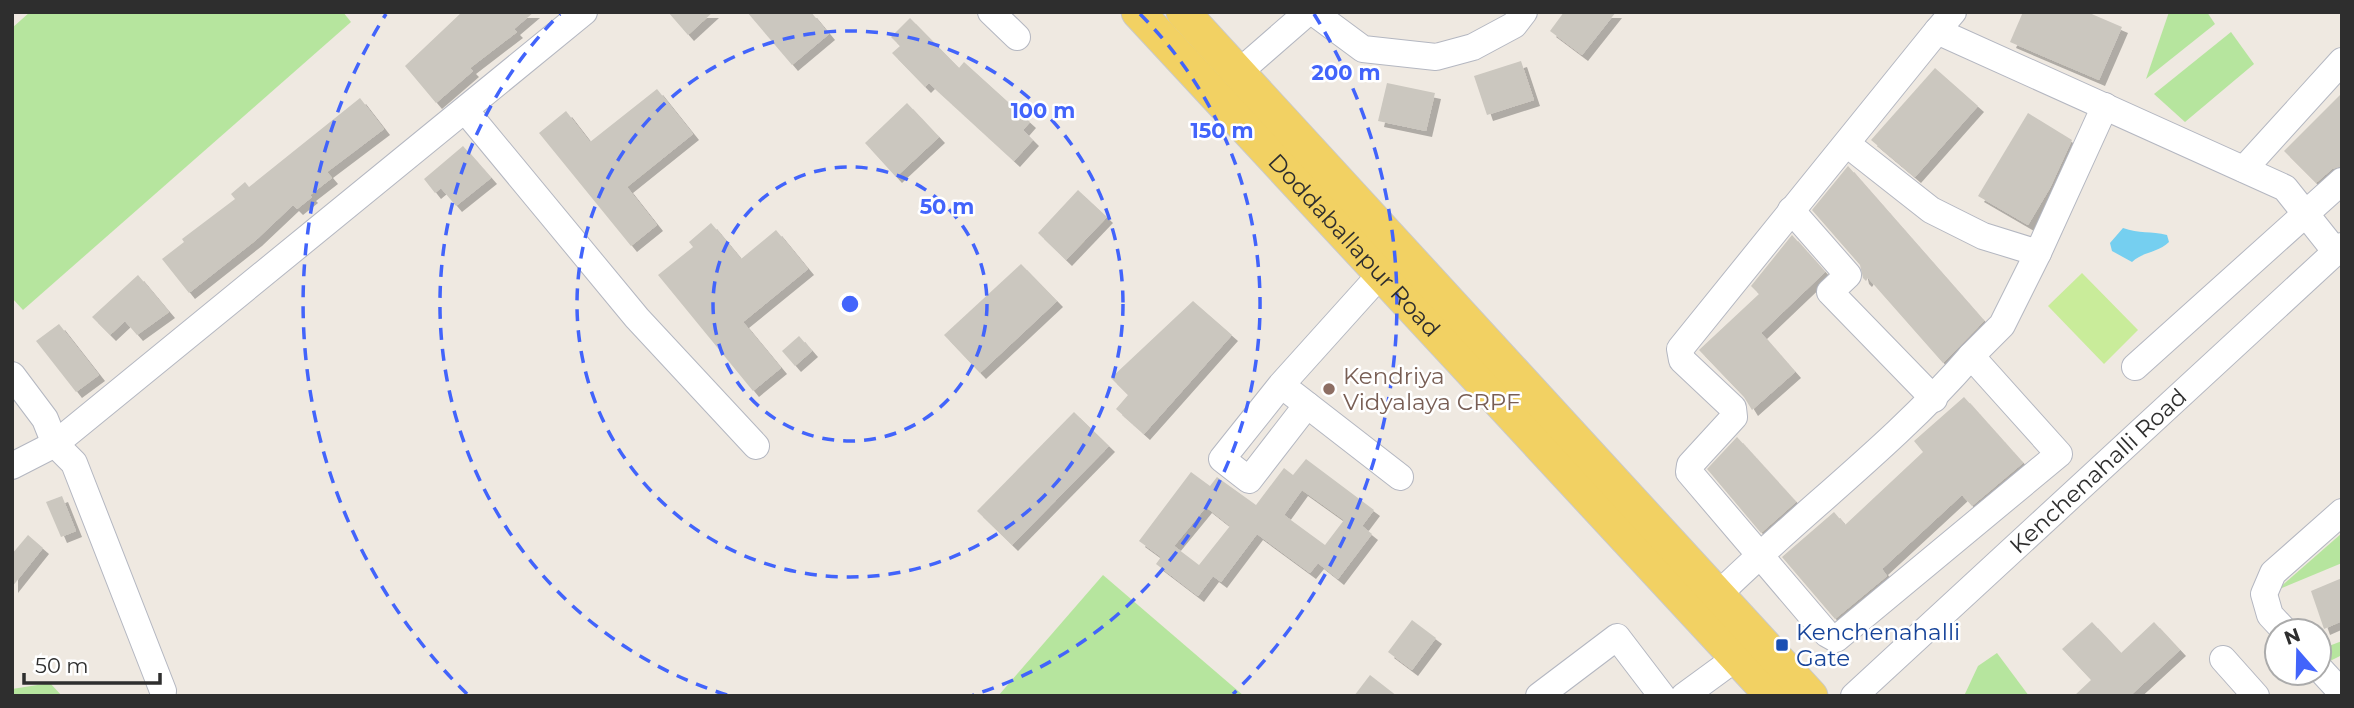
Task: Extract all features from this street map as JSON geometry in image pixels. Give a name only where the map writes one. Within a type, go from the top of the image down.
[{"type":"main road","name":"Doddaballapur Road","points":[[1138,12],[1772,696]]},
{"type":"main road","name":"Doddaballapur Road","points":[[1183,12],[1811,696]]},
{"type":"street","points":[[12,466],[55,444],[584,12]]},
{"type":"street","points":[[991,12],[1017,37]]},
{"type":"street","points":[[1238,73],[1311,12],[1363,49],[1436,57],[1474,47],[1514,25],[1524,12]]},
{"type":"street","points":[[1971,356],[2059,454],[1836,639],[1827,634],[1689,472],[1690,465],[1734,416],[1733,408],[1682,360],[1680,349],[1945,22],[2105,106],[2285,188],[2339,249]]},
{"type":"street","points":[[2244,169],[2342,61]]},
{"type":"street","points":[[1717,596],[1934,399],[1971,356],[2002,326],[2105,106]]},
{"type":"street","points":[[465,110],[637,318],[756,446]]},
{"type":"street","points":[[1847,144],[1931,210],[1983,236],[2038,253]]},
{"type":"street","points":[[2134,368],[2342,181]]},
{"type":"street","points":[[1791,210],[1848,275],[1830,292],[1934,399]]},
{"type":"street","name":"Kenchenahalli Road","points":[[1854,696],[2339,249]]},
{"type":"street","points":[[1307,405],[1249,480],[1222,459],[1281,385],[1380,275]]},
{"type":"street","points":[[12,375],[45,419],[55,444],[74,463],[163,691]]},
{"type":"street","points":[[1281,385],[1400,477]]},
{"type":"street","points":[[2272,617],[2264,594],[2273,573],[2342,512]]},
{"type":"street","points":[[1539,696],[1617,637],[1662,696]]},
{"type":"street","points":[[1684,696],[1735,658]]},
{"type":"street","points":[[2223,659],[2256,696]]},
{"type":"green space","points":[[30,12],[343,12],[351,22],[23,310],[12,298],[12,28]]},
{"type":"green space","points":[[2169,12],[2207,12],[2215,24],[2146,79]]},
{"type":"green space","points":[[2231,32],[2254,64],[2185,122],[2154,94]]},
{"type":"green space","points":[[2082,273],[2138,330],[2104,364],[2048,306]]},
{"type":"green space","points":[[2342,533],[2342,563],[2277,590]]},
{"type":"green space","points":[[1103,575],[1244,696],[998,696]]},
{"type":"green space","points":[[2342,641],[2342,655],[2333,660],[2333,644]]},
{"type":"green space","points":[[1997,653],[2029,696],[1964,696],[1978,666]]},
{"type":"green space","points":[[50,683],[62,696],[12,696],[12,689]]},
{"type":"water","points":[[2123,228],[2167,235],[2169,242],[2132,262],[2112,251],[2110,243]]},
{"type":"building","points":[[462,12],[534,12],[514,29],[517,32],[470,68],[473,71],[436,103],[405,66]]},
{"type":"building","points":[[668,12],[713,12],[688,35]]},
{"type":"building","points":[[747,12],[811,12],[829,34],[792,65]]},
{"type":"building","points":[[1564,12],[1616,12],[1582,55],[1550,31]]},
{"type":"building","points":[[2023,12],[2087,12],[2122,27],[2099,80],[2010,42]]},
{"type":"building","points":[[910,18],[959,68],[964,62],[1030,122],[1023,130],[1033,140],[1014,161],[929,83],[925,87],[892,53],[900,46],[891,37]]},
{"type":"building","points":[[1521,61],[1534,100],[1487,115],[1474,76]]},
{"type":"building","points":[[1935,68],[1978,106],[1915,177],[1871,140]]},
{"type":"building","points":[[1387,83],[1435,93],[1426,131],[1378,121]]},
{"type":"building","points":[[657,89],[693,134],[627,187],[657,225],[631,246],[539,133],[566,111],[590,142]]},
{"type":"building","points":[[2342,93],[2342,166],[2332,169],[2316,183],[2284,151]]},
{"type":"building","points":[[360,98],[384,129],[327,172],[332,178],[310,195],[312,197],[297,209],[293,205],[256,240],[189,293],[162,259],[184,242],[182,239],[235,199],[231,194],[245,182],[249,187]]},
{"type":"building","points":[[907,103],[939,137],[896,177],[865,143]]},
{"type":"building","points":[[2028,113],[2072,140],[2050,188],[2028,225],[1978,196]]},
{"type":"building","points":[[463,146],[491,178],[456,206],[441,188],[435,193],[424,179]]},
{"type":"building","points":[[1848,166],[1984,321],[1943,363],[1868,278],[1866,281],[1863,278],[1860,265],[1812,210]]},
{"type":"building","points":[[1078,190],[1107,217],[1066,260],[1038,233]]},
{"type":"building","points":[[711,223],[741,259],[776,230],[808,269],[743,322],[781,368],[753,391],[658,275],[693,247],[689,242]]},
{"type":"building","points":[[1792,235],[1825,272],[1761,333],[1795,372],[1752,410],[1744,397],[1699,350],[1759,294],[1751,286]]},
{"type":"building","points":[[1021,264],[1057,301],[980,373],[944,335]]},
{"type":"building","points":[[138,275],[169,312],[137,335],[125,321],[110,335],[92,317]]},
{"type":"building","points":[[1193,301],[1232,335],[1144,434],[1116,409],[1128,395],[1111,378]]},
{"type":"building","points":[[59,324],[99,375],[76,392],[36,341]]},
{"type":"building","points":[[799,336],[812,351],[795,366],[782,351]]},
{"type":"building","points":[[1964,397],[2023,463],[1972,506],[1962,495],[1882,569],[1887,576],[1835,619],[1782,557],[1834,512],[1845,525],[1923,452],[1914,441]]},
{"type":"building","points":[[1074,412],[1109,446],[1012,545],[977,511]]},
{"type":"building","points":[[1737,437],[1796,502],[1761,533],[1707,469]]},
{"type":"building","points":[[1306,459],[1374,510],[1362,526],[1372,534],[1338,579],[1318,563],[1310,573],[1257,534],[1221,582],[1213,576],[1198,596],[1156,564],[1161,557],[1139,541],[1191,472],[1210,486],[1217,477],[1256,505],[1284,468],[1293,475]],"holes":[[[1302,490],[1344,520],[1325,545],[1284,515]],[[1206,507],[1230,526],[1199,565],[1174,546]]]},
{"type":"building","points":[[62,496],[76,531],[61,537],[46,502]]},
{"type":"building","points":[[28,535],[43,548],[12,587],[12,554]]},
{"type":"building","points":[[2342,578],[2342,621],[2333,625],[2333,617],[2320,617],[2311,591]]},
{"type":"building","points":[[1412,620],[1436,638],[1412,670],[1388,652]]},
{"type":"building","points":[[2092,622],[2121,653],[2154,622],[2180,650],[2130,696],[2074,696],[2091,680],[2062,649]]},
{"type":"building","points":[[1370,675],[1397,696],[1354,696]]},
{"type":"place","name":"Kendriya Vidyalaya CRPF","points":[[1329,389]]},
{"type":"place","name":"Kenchenahalli Gate","points":[[1782,645]]}]
